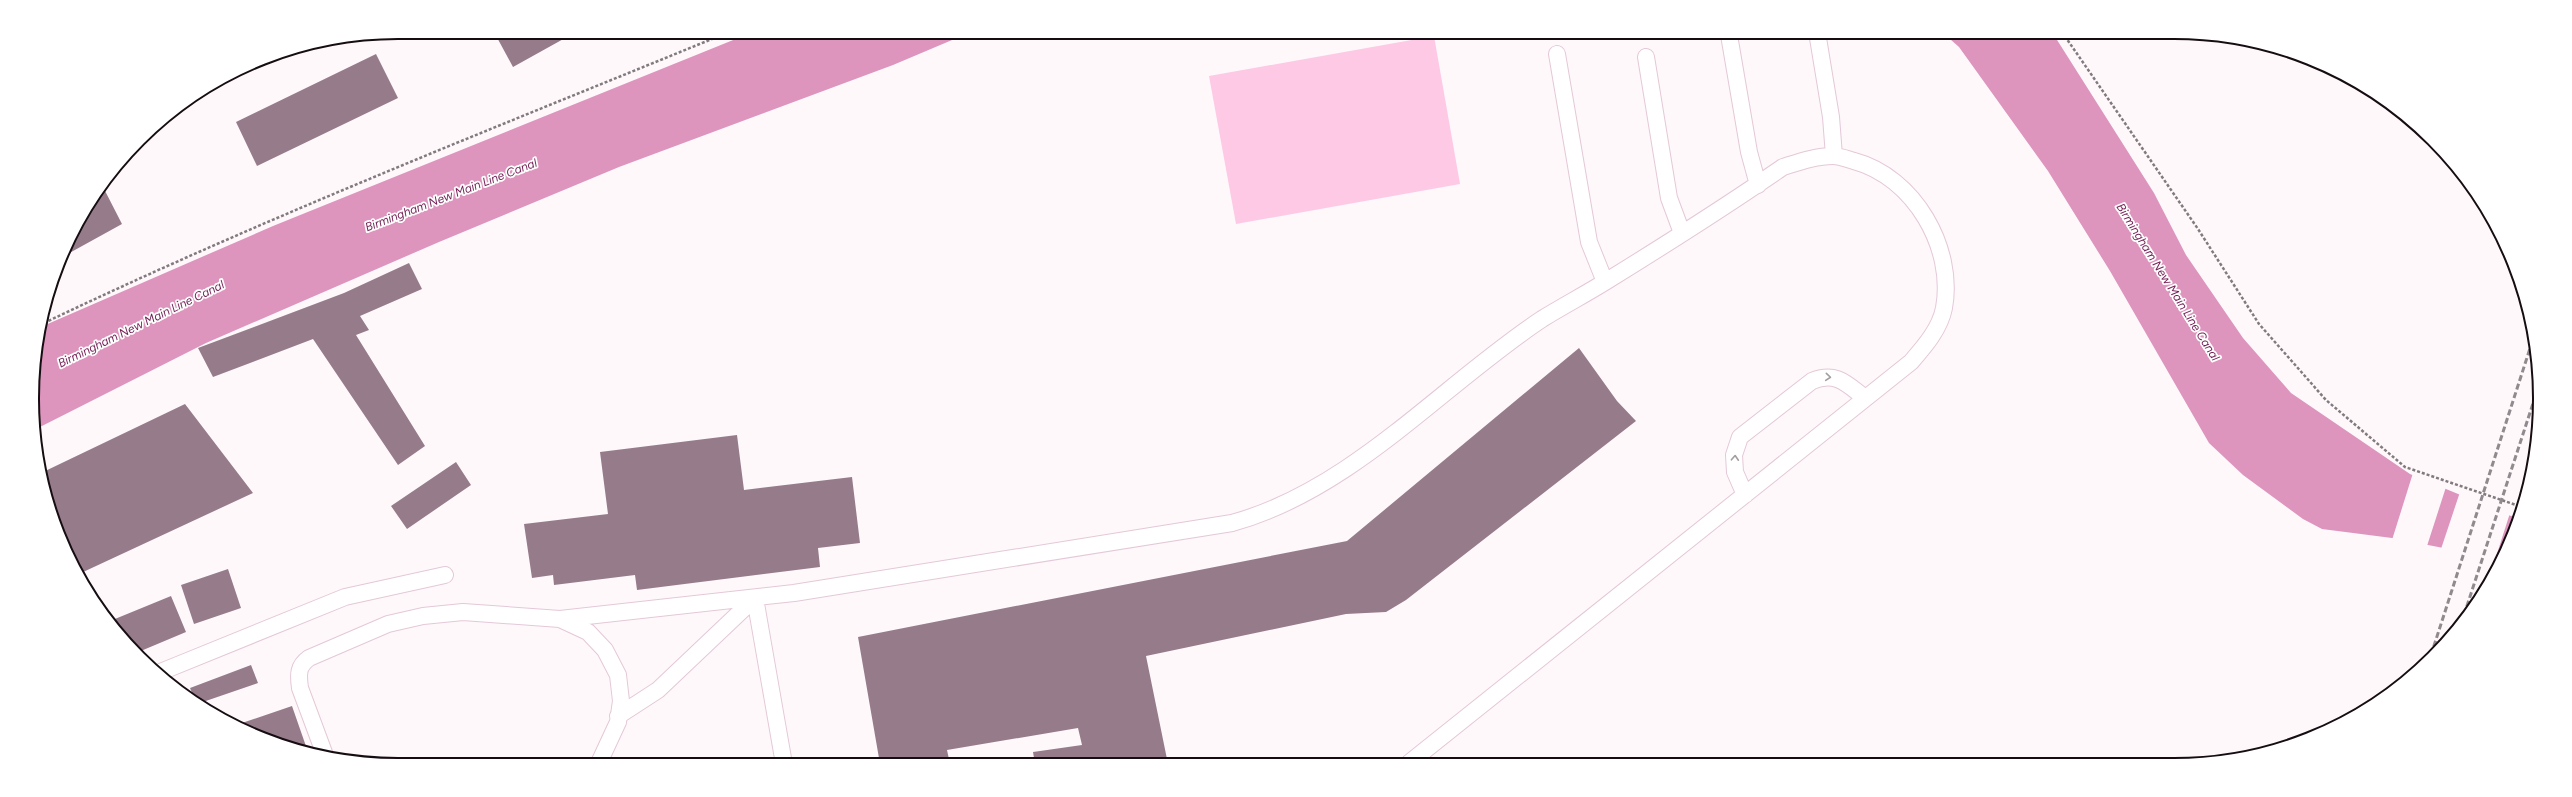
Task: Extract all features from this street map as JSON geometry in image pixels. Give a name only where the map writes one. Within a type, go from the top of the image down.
[{"type":"lane","points":[[1730,39],[1749,152],[1758,184]]},
{"type":"lane","points":[[1817,39],[1831,117],[1834,156]]},
{"type":"lane","points":[[1557,54],[1589,242],[1605,282]]},
{"type":"lane","points":[[1646,57],[1669,198],[1682,232]]},
{"type":"lane","points":[[323,750],[300,688],[298,676],[301,664],[309,658],[388,624],[423,616],[463,612],[560,619],[755,598],[1216,525],[1265,514],[1299,497],[1344,470],[1542,319],[1605,282],[1783,167],[1809,158],[1834,156],[1869,165],[1897,184],[1917,205],[1932,230],[1944,258],[1946,286],[1944,310],[1929,340],[1911,362],[1415,758]]},
{"type":"lane","points":[[1744,495],[1735,472],[1734,455],[1740,437],[1812,380],[1824,376],[1842,379],[1865,398]]},
{"type":"lane","points":[[163,671],[344,597],[445,575]]},
{"type":"lane","points":[[618,716],[658,690],[755,598]]},
{"type":"lane","points":[[755,598],[783,758]]},
{"type":"lane","points":[[560,619],[588,632],[605,650],[618,675],[621,702],[618,716],[601,758]]},
{"type":"path","points":[[48,320],[192,255],[439,150],[712,39]]},
{"type":"path","points":[[2067,39],[2198,228],[2259,324],[2326,400],[2405,466],[2517,505]]},
{"type":"shaded area","points":[[1417,39],[1435,39],[1460,184],[1236,224],[1209,76]]},
{"type":"water","name":"Birmingham New Main Line Canal","points":[[736,39],[954,39],[893,65],[619,167],[439,242],[206,343],[40,427],[40,375],[47,324],[273,226]]},
{"type":"water","name":"Birmingham New Main Line Canal","points":[[1950,39],[2056,39],[2154,193],[2186,255],[2243,338],[2291,393],[2410,474],[2511,516],[2513,516],[2496,558],[2392,538],[2322,529],[2303,519],[2243,475],[2209,443],[2110,271],[2048,171],[1959,47]]},
{"type":"pier","points":[[2413,473],[2446,487],[2427,546],[2392,540]]},
{"type":"pier","points":[[2460,492],[2510,513],[2495,560],[2441,549]]},
{"type":"building","points":[[498,39],[563,39],[513,67]]},
{"type":"building","points":[[376,54],[398,98],[257,166],[236,122]]},
{"type":"building","points":[[105,191],[122,224],[70,253],[87,219]]},
{"type":"building","points":[[409,263],[422,289],[360,316],[369,330],[356,335],[425,446],[398,465],[313,339],[213,377],[198,348],[344,293]]},
{"type":"building","points":[[1579,348],[1617,401],[1636,421],[1406,600],[1386,612],[1346,614],[1146,656],[1167,758],[1034,758],[1033,752],[1082,745],[1078,728],[947,750],[949,758],[879,758],[858,637],[1347,541]]},
{"type":"building","points":[[185,404],[253,493],[84,572],[66,536],[51,492],[46,470]]},
{"type":"building","points":[[737,435],[744,490],[852,477],[860,543],[818,548],[820,567],[637,590],[635,575],[554,585],[553,575],[532,578],[524,524],[608,514],[600,452]]},
{"type":"building","points":[[456,462],[471,485],[407,529],[391,506]]},
{"type":"building","points":[[228,569],[241,608],[194,624],[181,585]]},
{"type":"building","points":[[171,596],[186,632],[142,651],[115,619]]},
{"type":"building","points":[[251,665],[258,683],[205,701],[192,692],[190,688]]},
{"type":"building","points":[[292,706],[306,746],[261,731],[243,723]]},
{"type":"railway","points":[[2434,647],[2530,350]]},
{"type":"railway","points":[[2467,605],[2533,404]]}]
